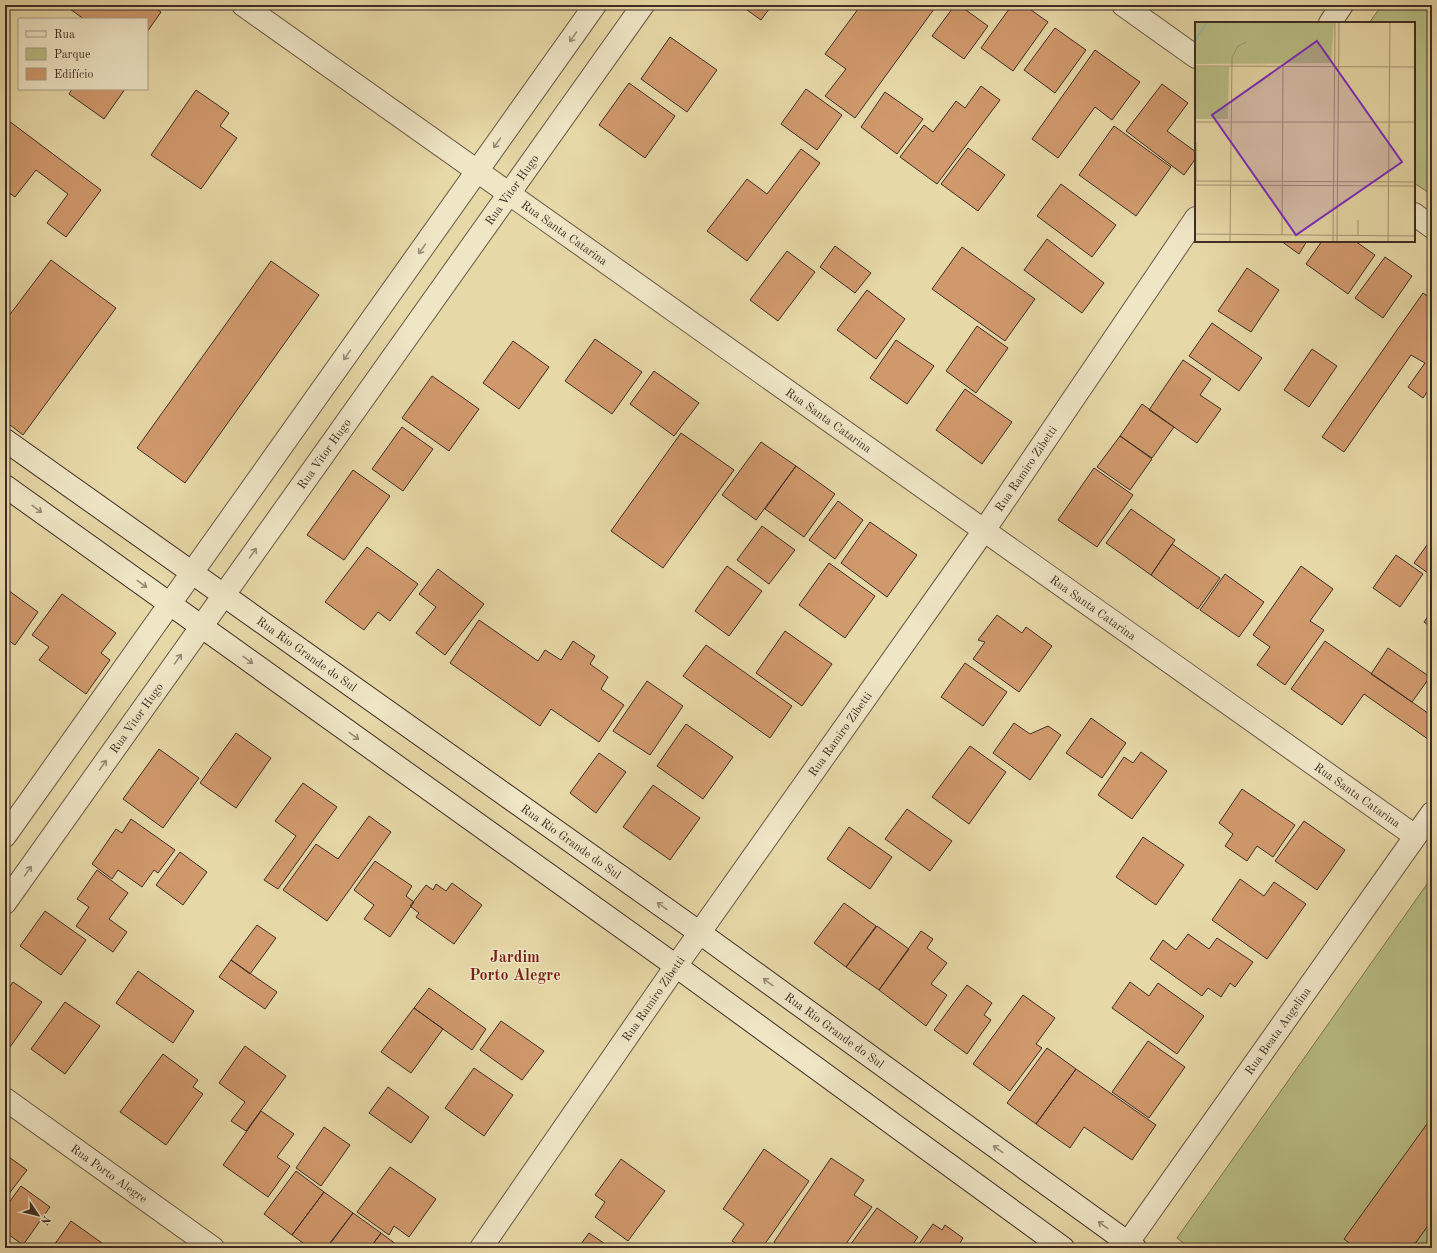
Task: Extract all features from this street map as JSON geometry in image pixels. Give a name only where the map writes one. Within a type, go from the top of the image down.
[{"type":"street","name":"Rua Santa Catarina","points":[[243,5],[985,529],[1415,836]]},
{"type":"street","points":[[5,836],[595,5]]},
{"type":"street","name":"Rua Vitor Hugo","points":[[5,903],[643,5]]},
{"type":"street","points":[[1123,5],[1195,56]]},
{"type":"street","points":[[1331,22],[1342,5]]},
{"type":"street","points":[[1415,215],[1432,227]]},
{"type":"street","name":"Rua Ramiro Zibetti","points":[[481,1248],[676,966],[985,529],[1195,219]]},
{"type":"street","name":"Rua Rio Grande do Sul","points":[[5,440],[700,933],[1129,1246]]},
{"type":"street","points":[[5,486],[676,966],[1063,1248]]},
{"type":"street","name":"Rua Beata Angelina","points":[[1129,1246],[1432,813]]},
{"type":"street","name":"Rua Porto Alegre","points":[[5,1099],[213,1248]]},
{"type":"green space","points":[[1382,5],[1432,5],[1432,195],[1415,184],[1415,22],[1370,22]]},
{"type":"green space","points":[[1432,877],[1432,1248],[1190,1248],[1177,1238]]},
{"type":"building","points":[[64,5],[150,5],[161,12],[148,31],[148,18],[83,18]]},
{"type":"building","points":[[538,5],[547,5],[544,9]]},
{"type":"building","points":[[740,5],[772,5],[761,20]]},
{"type":"building","points":[[861,5],[937,5],[855,118],[825,96],[846,69],[825,54]]},
{"type":"building","points":[[955,5],[959,5],[988,26],[964,59],[932,36]]},
{"type":"building","points":[[1012,5],[1024,5],[1048,22],[1013,71],[981,48]]},
{"type":"building","points":[[1055,28],[1086,50],[1055,93],[1024,70]]},
{"type":"building","points":[[670,37],[717,70],[687,112],[641,79]]},
{"type":"building","points":[[1095,50],[1140,82],[1112,120],[1095,107],[1058,158],[1032,139]]},
{"type":"building","points":[[629,83],[675,116],[645,158],[599,125]]},
{"type":"building","points":[[1162,84],[1188,103],[1167,131],[1195,151],[1195,159],[1184,175],[1126,131]]},
{"type":"building","points":[[981,86],[1000,100],[937,184],[900,157],[924,125],[933,132],[956,101],[965,108]]},
{"type":"building","points":[[806,89],[842,115],[817,150],[781,124]]},
{"type":"building","points":[[71,90],[124,90],[104,119],[69,94]]},
{"type":"building","points":[[196,90],[229,113],[220,126],[237,138],[201,189],[151,155]]},
{"type":"building","points":[[885,92],[923,119],[897,154],[861,127]]},
{"type":"building","points":[[9,121],[101,190],[66,237],[47,223],[68,194],[36,170],[15,197],[5,190],[5,127]]},
{"type":"building","points":[[1114,126],[1171,167],[1136,216],[1079,175]]},
{"type":"building","points":[[968,148],[1005,175],[978,211],[941,184]]},
{"type":"building","points":[[801,149],[820,163],[747,261],[707,231],[747,179],[767,194]]},
{"type":"building","points":[[1061,184],[1116,225],[1092,257],[1037,216]]},
{"type":"building","points":[[1047,239],[1104,283],[1082,313],[1024,270]]},
{"type":"building","points":[[1282,242],[1306,242],[1299,254]]},
{"type":"building","points":[[1321,242],[1356,242],[1375,255],[1348,294],[1306,264]]},
{"type":"building","points":[[835,246],[871,273],[855,293],[820,267]]},
{"type":"building","points":[[962,247],[1035,299],[1005,341],[932,289]]},
{"type":"building","points":[[787,251],[815,272],[778,321],[750,300]]},
{"type":"building","points":[[1385,257],[1412,276],[1383,318],[1355,298]]},
{"type":"building","points":[[51,260],[116,308],[23,435],[5,421],[5,321]]},
{"type":"building","points":[[271,261],[319,295],[185,483],[137,448]]},
{"type":"building","points":[[1247,268],[1279,290],[1251,332],[1218,311]]},
{"type":"building","points":[[867,290],[905,319],[876,359],[837,330]]},
{"type":"building","points":[[1423,293],[1432,299],[1432,385],[1423,398],[1408,387],[1425,363],[1411,355],[1344,452],[1322,437]]},
{"type":"building","points":[[1212,323],[1262,358],[1239,391],[1189,356]]},
{"type":"building","points":[[977,326],[1008,348],[976,393],[946,371]]},
{"type":"building","points":[[595,339],[642,372],[612,414],[565,381]]},
{"type":"building","points":[[896,340],[934,366],[907,404],[870,378]]},
{"type":"building","points":[[513,341],[549,367],[519,409],[483,383]]},
{"type":"building","points":[[1312,349],[1337,366],[1309,407],[1284,390]]},
{"type":"building","points":[[1183,360],[1211,379],[1200,395],[1221,409],[1197,443],[1149,410]]},
{"type":"building","points":[[654,371],[699,403],[674,436],[630,404]]},
{"type":"building","points":[[432,376],[479,409],[449,451],[402,418]]},
{"type":"building","points":[[965,389],[1012,422],[982,464],[936,430]]},
{"type":"building","points":[[1142,404],[1174,427],[1152,458],[1120,436]]},
{"type":"building","points":[[402,427],[433,449],[403,491],[372,469]]},
{"type":"building","points":[[681,433],[734,470],[663,568],[611,531]]},
{"type":"building","points":[[1120,436],[1152,459],[1130,490],[1097,467]]},
{"type":"building","points":[[761,442],[796,466],[756,520],[722,495]]},
{"type":"building","points":[[796,466],[835,494],[804,537],[765,509]]},
{"type":"building","points":[[1094,468],[1133,495],[1097,547],[1058,520]]},
{"type":"building","points":[[353,470],[390,496],[344,560],[307,535]]},
{"type":"building","points":[[838,501],[863,520],[835,559],[809,540]]},
{"type":"building","points":[[1131,509],[1175,540],[1151,575],[1106,543]]},
{"type":"building","points":[[870,522],[917,555],[887,597],[841,563]]},
{"type":"building","points":[[762,526],[795,550],[769,584],[737,560]]},
{"type":"building","points":[[1432,538],[1432,576],[1414,563]]},
{"type":"building","points":[[1172,544],[1220,578],[1198,609],[1151,575]]},
{"type":"building","points":[[367,547],[418,584],[390,621],[378,612],[364,630],[325,602]]},
{"type":"building","points":[[1396,555],[1423,574],[1400,607],[1373,588]]},
{"type":"building","points":[[829,563],[875,596],[845,638],[799,605]]},
{"type":"building","points":[[727,566],[762,591],[729,636],[695,611]]},
{"type":"building","points":[[1301,566],[1333,589],[1310,621],[1324,630],[1285,685],[1257,665],[1270,647],[1253,635]]},
{"type":"building","points":[[438,569],[484,604],[445,655],[416,633],[436,607],[419,594]]},
{"type":"building","points":[[1225,574],[1264,602],[1239,637],[1200,610]]},
{"type":"building","points":[[5,588],[38,612],[15,645],[5,638]]},
{"type":"building","points":[[62,594],[116,633],[101,653],[110,660],[86,694],[39,660],[49,647],[32,635]]},
{"type":"building","points":[[1432,611],[1432,628],[1424,622]]},
{"type":"building","points":[[997,615],[1022,633],[1026,627],[1052,646],[1019,692],[973,659],[985,642],[978,640]]},
{"type":"building","points":[[479,620],[538,661],[545,650],[561,660],[573,641],[595,656],[590,664],[608,677],[601,689],[624,705],[599,742],[551,709],[540,726],[450,663]]},
{"type":"building","points":[[785,631],[832,664],[802,706],[756,673]]},
{"type":"building","points":[[1325,641],[1432,716],[1432,742],[1364,694],[1342,725],[1291,689]]},
{"type":"building","points":[[706,645],[792,706],[770,738],[683,676]]},
{"type":"building","points":[[1388,648],[1430,677],[1412,702],[1371,674]]},
{"type":"building","points":[[965,663],[1007,692],[983,726],[941,697]]},
{"type":"building","points":[[647,681],[683,706],[650,755],[613,731]]},
{"type":"building","points":[[1091,718],[1126,743],[1102,778],[1066,753]]},
{"type":"building","points":[[1014,723],[1030,734],[1048,726],[1061,735],[1030,780],[993,753]]},
{"type":"building","points":[[686,724],[733,757],[703,799],[657,766]]},
{"type":"building","points":[[236,733],[271,758],[236,808],[200,783]]},
{"type":"building","points":[[970,746],[1006,772],[969,824],[932,797]]},
{"type":"building","points":[[159,749],[199,778],[163,828],[123,799]]},
{"type":"building","points":[[1141,752],[1167,771],[1132,819],[1098,795],[1124,757],[1133,763]]},
{"type":"building","points":[[599,753],[626,772],[596,813],[570,793]]},
{"type":"building","points":[[303,783],[337,807],[278,889],[264,880],[296,836],[275,821]]},
{"type":"building","points":[[653,785],[700,818],[670,860],[623,827]]},
{"type":"building","points":[[1242,789],[1295,825],[1273,857],[1257,846],[1247,861],[1225,846],[1233,834],[1219,823]]},
{"type":"building","points":[[907,809],[952,841],[930,871],[885,839]]},
{"type":"building","points":[[369,816],[391,832],[327,921],[283,890],[316,844],[338,859]]},
{"type":"building","points":[[131,819],[175,850],[158,873],[154,870],[142,887],[118,870],[112,879],[92,864],[116,829],[122,833]]},
{"type":"building","points":[[1304,821],[1345,850],[1317,890],[1275,861]]},
{"type":"building","points":[[849,827],[892,857],[870,889],[827,859]]},
{"type":"building","points":[[1143,837],[1184,865],[1156,905],[1116,877]]},
{"type":"building","points":[[180,852],[207,872],[183,905],[156,885]]},
{"type":"building","points":[[375,861],[412,886],[406,896],[414,902],[390,937],[364,919],[374,905],[354,890]]},
{"type":"building","points":[[97,870],[128,893],[109,919],[127,932],[113,952],[76,926],[89,907],[77,899]]},
{"type":"building","points":[[1240,879],[1264,896],[1274,882],[1306,904],[1267,959],[1212,920]]},
{"type":"building","points":[[452,883],[482,905],[454,944],[416,917],[419,913],[410,906],[426,885],[433,890],[436,884],[446,891]]},
{"type":"building","points":[[844,903],[876,926],[846,967],[814,943]]},
{"type":"building","points":[[45,911],[86,940],[61,975],[20,946]]},
{"type":"building","points":[[257,925],[276,938],[250,974],[231,960]]},
{"type":"building","points":[[877,926],[909,949],[879,990],[846,967]]},
{"type":"building","points":[[921,931],[933,939],[927,948],[947,963],[931,984],[947,995],[926,1026],[879,990]]},
{"type":"building","points":[[1188,934],[1209,949],[1217,938],[1253,962],[1235,987],[1230,983],[1221,997],[1208,988],[1202,996],[1150,959],[1163,940],[1176,950]]},
{"type":"building","points":[[231,960],[277,992],[265,1009],[219,977]]},
{"type":"building","points":[[138,971],[194,1011],[173,1043],[116,1003]]},
{"type":"building","points":[[13,982],[42,1002],[10,1047],[5,1043],[5,993]]},
{"type":"building","points":[[1130,982],[1149,996],[1158,983],[1204,1016],[1177,1054],[1112,1008]]},
{"type":"building","points":[[967,985],[992,1003],[984,1015],[991,1020],[967,1054],[934,1030]]},
{"type":"building","points":[[429,988],[486,1029],[472,1050],[414,1008]]},
{"type":"building","points":[[1023,995],[1055,1018],[1036,1044],[1042,1048],[1010,1091],[973,1064]]},
{"type":"building","points":[[65,1002],[100,1026],[65,1074],[31,1049]]},
{"type":"building","points":[[414,1008],[443,1029],[411,1073],[381,1052]]},
{"type":"building","points":[[501,1021],[544,1051],[522,1080],[480,1050]]},
{"type":"building","points":[[1148,1041],[1185,1067],[1149,1118],[1112,1092]]},
{"type":"building","points":[[245,1046],[286,1076],[246,1131],[231,1121],[245,1102],[219,1083]]},
{"type":"building","points":[[1047,1048],[1076,1069],[1036,1124],[1007,1103]]},
{"type":"building","points":[[163,1054],[198,1080],[193,1087],[203,1094],[166,1145],[120,1112]]},
{"type":"building","points":[[474,1068],[513,1095],[484,1136],[445,1108]]},
{"type":"building","points":[[1076,1069],[1156,1125],[1132,1160],[1084,1127],[1070,1148],[1036,1124]]},
{"type":"building","points":[[388,1087],[429,1117],[411,1143],[369,1113]]},
{"type":"building","points":[[261,1111],[294,1134],[277,1157],[290,1166],[268,1197],[223,1165]]},
{"type":"building","points":[[1432,1117],[1432,1220],[1412,1248],[1356,1248],[1344,1239]]},
{"type":"building","points":[[324,1127],[350,1145],[321,1186],[296,1168]]},
{"type":"building","points":[[764,1149],[809,1181],[762,1248],[743,1248],[732,1241],[744,1224],[723,1209]]},
{"type":"building","points":[[6,1155],[27,1170],[5,1199],[5,1157]]},
{"type":"building","points":[[831,1158],[864,1180],[854,1195],[872,1207],[843,1248],[783,1248],[774,1242]]},
{"type":"building","points":[[621,1159],[665,1191],[628,1241],[595,1217],[605,1202],[595,1195]]},
{"type":"building","points":[[390,1167],[436,1199],[409,1237],[394,1226],[389,1235],[357,1212]]},
{"type":"building","points":[[296,1171],[324,1192],[292,1235],[264,1214]]},
{"type":"building","points":[[21,1186],[50,1207],[23,1245],[5,1232],[5,1208]]},
{"type":"building","points":[[324,1192],[353,1213],[326,1248],[310,1248],[292,1235]]},
{"type":"building","points":[[877,1208],[918,1237],[910,1248],[848,1248]]},
{"type":"building","points":[[353,1213],[381,1233],[370,1248],[327,1248]]},
{"type":"building","points":[[71,1221],[109,1248],[52,1248]]},
{"type":"building","points":[[933,1224],[942,1230],[945,1225],[963,1238],[960,1243],[966,1248],[916,1248]]},
{"type":"building","points":[[381,1233],[401,1248],[370,1248]]},
{"type":"building","points":[[589,1233],[611,1248],[578,1248]]},
{"type":"district","name":"Jardim Porto Alegre","points":[[515,965]]}]
